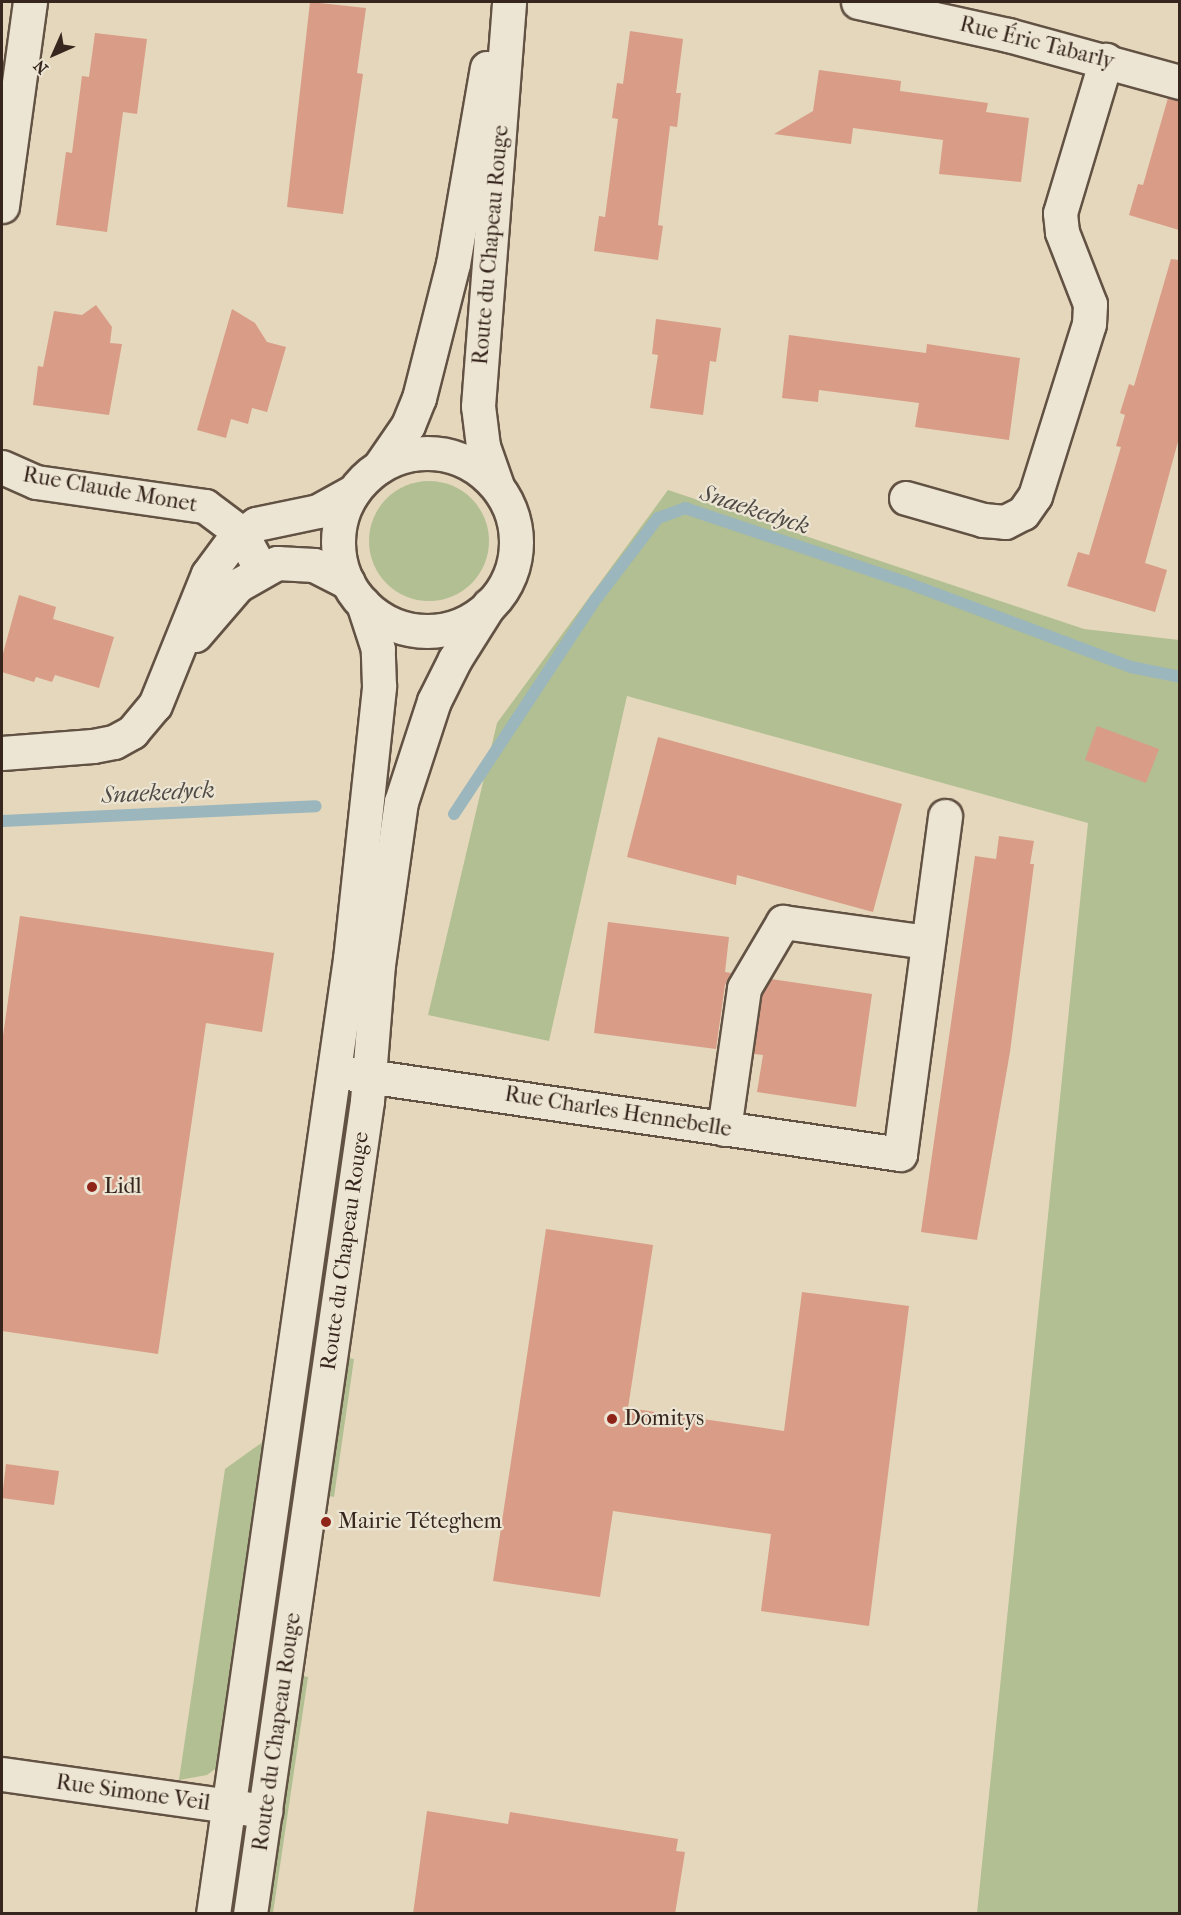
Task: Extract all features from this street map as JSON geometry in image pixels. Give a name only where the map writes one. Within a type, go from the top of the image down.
[{"type":"street","points":[[2,206],[30,2]]},
{"type":"street","name":"Route du Chapeau Rouge","points":[[379,467],[415,410],[441,316],[502,2]]},
{"type":"street","name":"Route du Chapeau Rouge","points":[[496,486],[483,446],[478,406],[509,2]]},
{"type":"street","name":"Rue Éric Tabarly","points":[[858,2],[981,15],[1106,60],[1179,82]]},
{"type":"street","points":[[906,498],[983,520],[1005,522],[1023,513],[1035,496],[1089,324],[1090,304],[1062,232],[1060,213],[1106,60]]},
{"type":"street","points":[[2,753],[93,747],[123,738],[148,716],[173,666],[208,574],[241,533],[256,524],[318,512],[354,491],[379,467],[411,454],[446,455],[470,464],[496,486],[513,517],[516,543],[508,577],[489,605],[467,621],[434,631],[392,623],[356,593],[306,563],[277,563],[261,570],[226,596],[173,666]]},
{"type":"street","name":"Rue Claude Monet","points":[[2,467],[36,482],[192,502],[216,511],[241,533],[261,570]]},
{"type":"street","points":[[354,491],[338,532],[339,558],[356,593]]},
{"type":"street","name":"Route du Chapeau Rouge","points":[[213,1914],[335,1072],[379,686],[378,649],[356,593]]},
{"type":"street","name":"Route du Chapeau Rouge","points":[[250,1914],[369,1076],[389,875],[400,802],[441,686],[489,605]]},
{"type":"street","points":[[724,1128],[744,988],[783,922],[928,942],[945,816]]},
{"type":"street","name":"Rue Charles Hennebelle","points":[[335,1072],[900,1154],[928,942]]},
{"type":"street","name":"Rue Simone Veil","points":[[2,1774],[265,1811]]},
{"type":"green space","points":[[429,481],[452,486],[471,499],[484,518],[489,541],[484,564],[471,583],[452,596],[429,601],[406,596],[387,583],[374,564],[369,541],[374,518],[387,499],[406,486]]},
{"type":"green space","points":[[668,490],[1084,629],[1179,640],[1179,1913],[977,1913],[1088,823],[627,696],[549,1041],[428,1015],[497,723]]},
{"type":"green space","points":[[353,1101],[319,1333],[307,1331],[346,1103]]},
{"type":"green space","points":[[344,1357],[354,1359],[334,1497],[325,1495]]},
{"type":"green space","points":[[267,1439],[219,1766],[207,1775],[179,1780],[225,1469]]},
{"type":"green space","points":[[290,1460],[304,1462],[291,1556],[277,1555]]},
{"type":"green space","points":[[298,1675],[308,1677],[273,1913],[263,1914]]},
{"type":"green space","points":[[258,1678],[274,1681],[264,1747],[248,1745]]},
{"type":"green space","points":[[236,1847],[248,1849],[238,1913],[226,1913]]},
{"type":"building","points":[[310,2],[366,8],[357,73],[363,74],[343,214],[287,207]]},
{"type":"building","points":[[630,31],[683,39],[676,93],[681,93],[677,127],[670,126],[658,225],[663,226],[658,260],[594,251],[599,216],[605,217],[618,119],[612,118],[617,83],[623,84]]},
{"type":"building","points":[[95,33],[147,39],[137,114],[123,112],[107,232],[56,225],[66,152],[72,153],[82,76],[89,77]]},
{"type":"building","points":[[819,70],[901,81],[900,91],[988,103],[986,112],[1029,118],[1021,182],[939,174],[943,140],[853,128],[851,144],[774,134],[813,111]]},
{"type":"building","points":[[1168,98],[1179,100],[1179,230],[1129,215],[1138,184],[1143,185]]},
{"type":"building","points":[[1171,259],[1179,260],[1179,438],[1145,563],[1167,570],[1155,612],[1067,586],[1078,552],[1089,555],[1121,447],[1116,446],[1125,415],[1120,413],[1129,384],[1134,386]]},
{"type":"building","points":[[96,305],[112,327],[110,343],[122,344],[109,415],[33,405],[38,366],[43,367],[54,311],[82,315]]},
{"type":"building","points":[[232,309],[255,323],[267,342],[286,347],[267,412],[252,408],[248,424],[231,419],[226,438],[197,430]]},
{"type":"building","points":[[656,319],[721,328],[716,362],[710,361],[703,415],[650,408],[658,355],[652,354]]},
{"type":"building","points":[[789,335],[926,353],[927,344],[1020,358],[1009,440],[915,427],[919,403],[819,390],[818,402],[782,398]]},
{"type":"building","points":[[19,595],[56,607],[53,619],[114,637],[99,688],[55,675],[52,682],[36,677],[34,682],[2,672],[2,657]]},
{"type":"building","points":[[1097,726],[1159,749],[1146,783],[1085,760]]},
{"type":"building","points":[[658,737],[902,804],[873,912],[737,875],[736,885],[627,857]]},
{"type":"building","points":[[999,836],[1034,841],[1030,864],[1034,864],[1010,1052],[977,1240],[921,1232],[975,856],[996,859]]},
{"type":"building","name":"Lidl","points":[[20,916],[274,953],[262,1032],[206,1023],[158,1354],[2,1331],[2,1043]]},
{"type":"building","points":[[608,922],[729,937],[725,972],[731,973],[725,985],[716,1049],[594,1033]]},
{"type":"building","points":[[771,979],[872,994],[856,1107],[757,1092],[763,1055],[754,1054],[762,994]]},
{"type":"building","name":"Domitys","points":[[546,1229],[653,1245],[628,1408],[784,1431],[802,1292],[909,1306],[869,1626],[761,1611],[771,1534],[613,1511],[600,1597],[493,1581]]},
{"type":"building","points":[[6,1464],[59,1471],[54,1505],[2,1498]]},
{"type":"building","points":[[427,1811],[508,1824],[510,1812],[678,1839],[676,1851],[685,1852],[675,1914],[413,1914]]},
{"type":"waterway","name":"Snaekedyck","points":[[454,814],[596,599],[658,518],[685,508],[905,582],[1131,667],[1180,677]]},
{"type":"waterway","name":"Snaekedyck","points":[[2,821],[316,806]]},
{"type":"place","name":"Lidl","points":[[92,1187]]},
{"type":"place","name":"Domitys","points":[[612,1419]]},
{"type":"place","name":"Mairie Téteghem","points":[[326,1522]]}]
